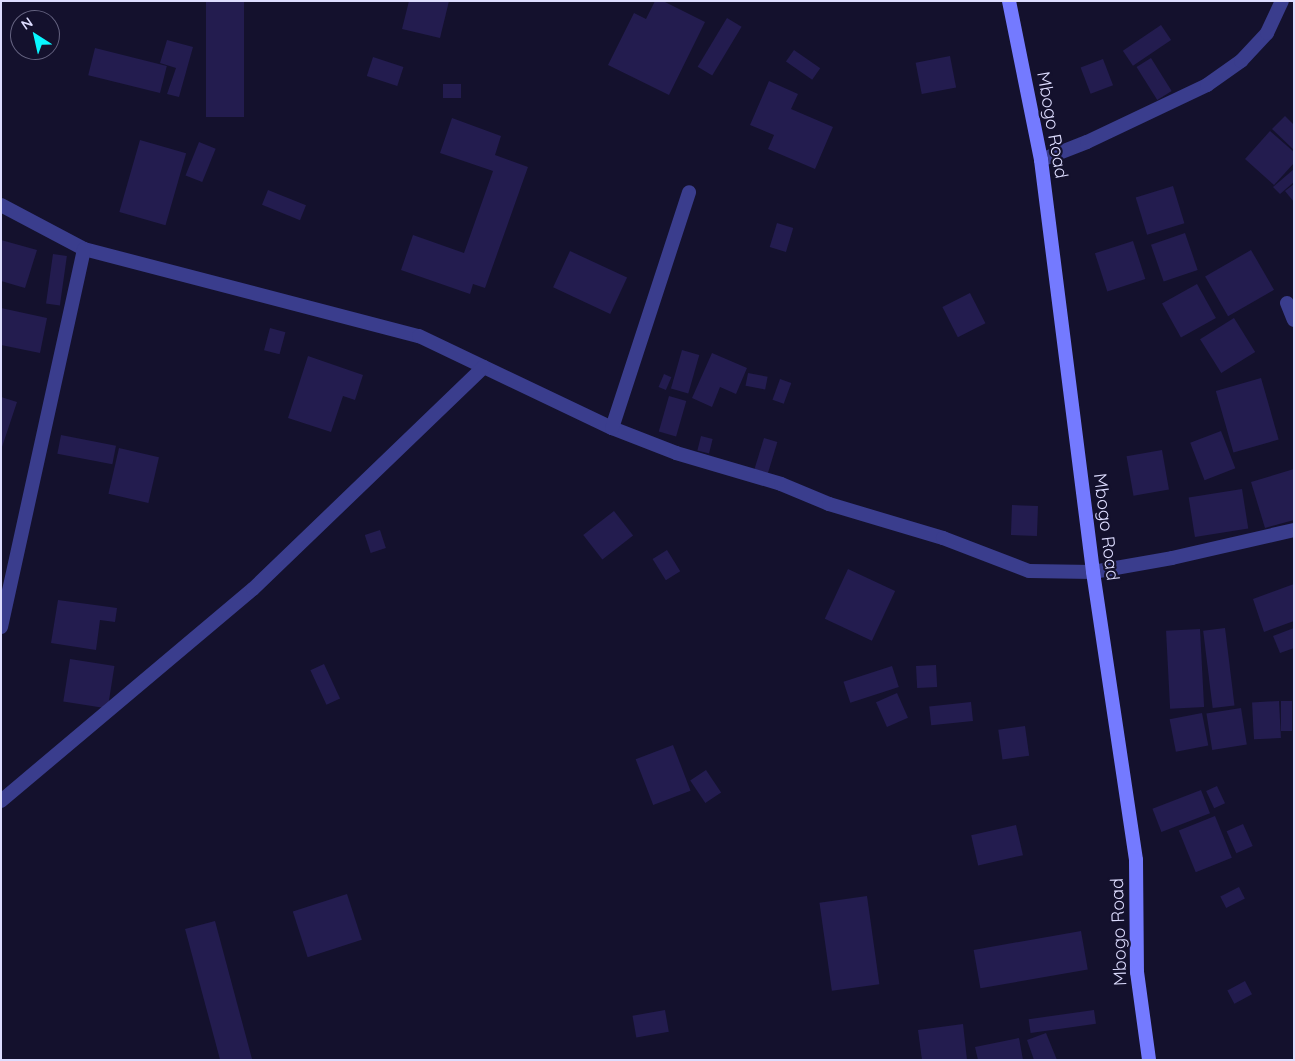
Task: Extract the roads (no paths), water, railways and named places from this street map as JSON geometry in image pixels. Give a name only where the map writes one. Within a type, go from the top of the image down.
[{"type":"main road","name":"Mbogo Road","points":[[1009,1],[1041,160],[1093,572],[1136,860],[1137,972],[1149,1060]]},
{"type":"street","points":[[1041,160],[1087,142],[1207,84],[1241,61],[1267,33],[1282,1]]},
{"type":"street","points":[[612,428],[688,192]]},
{"type":"street","points":[[1,205],[84,249],[419,336],[612,428],[676,453],[780,484],[829,504],[943,538],[1029,571],[1093,572],[1172,558],[1294,530]]},
{"type":"street","points":[[1,627],[84,249]]},
{"type":"street","points":[[1287,303],[1294,320]]},
{"type":"street","points":[[1,801],[253,589],[484,367]]}]
